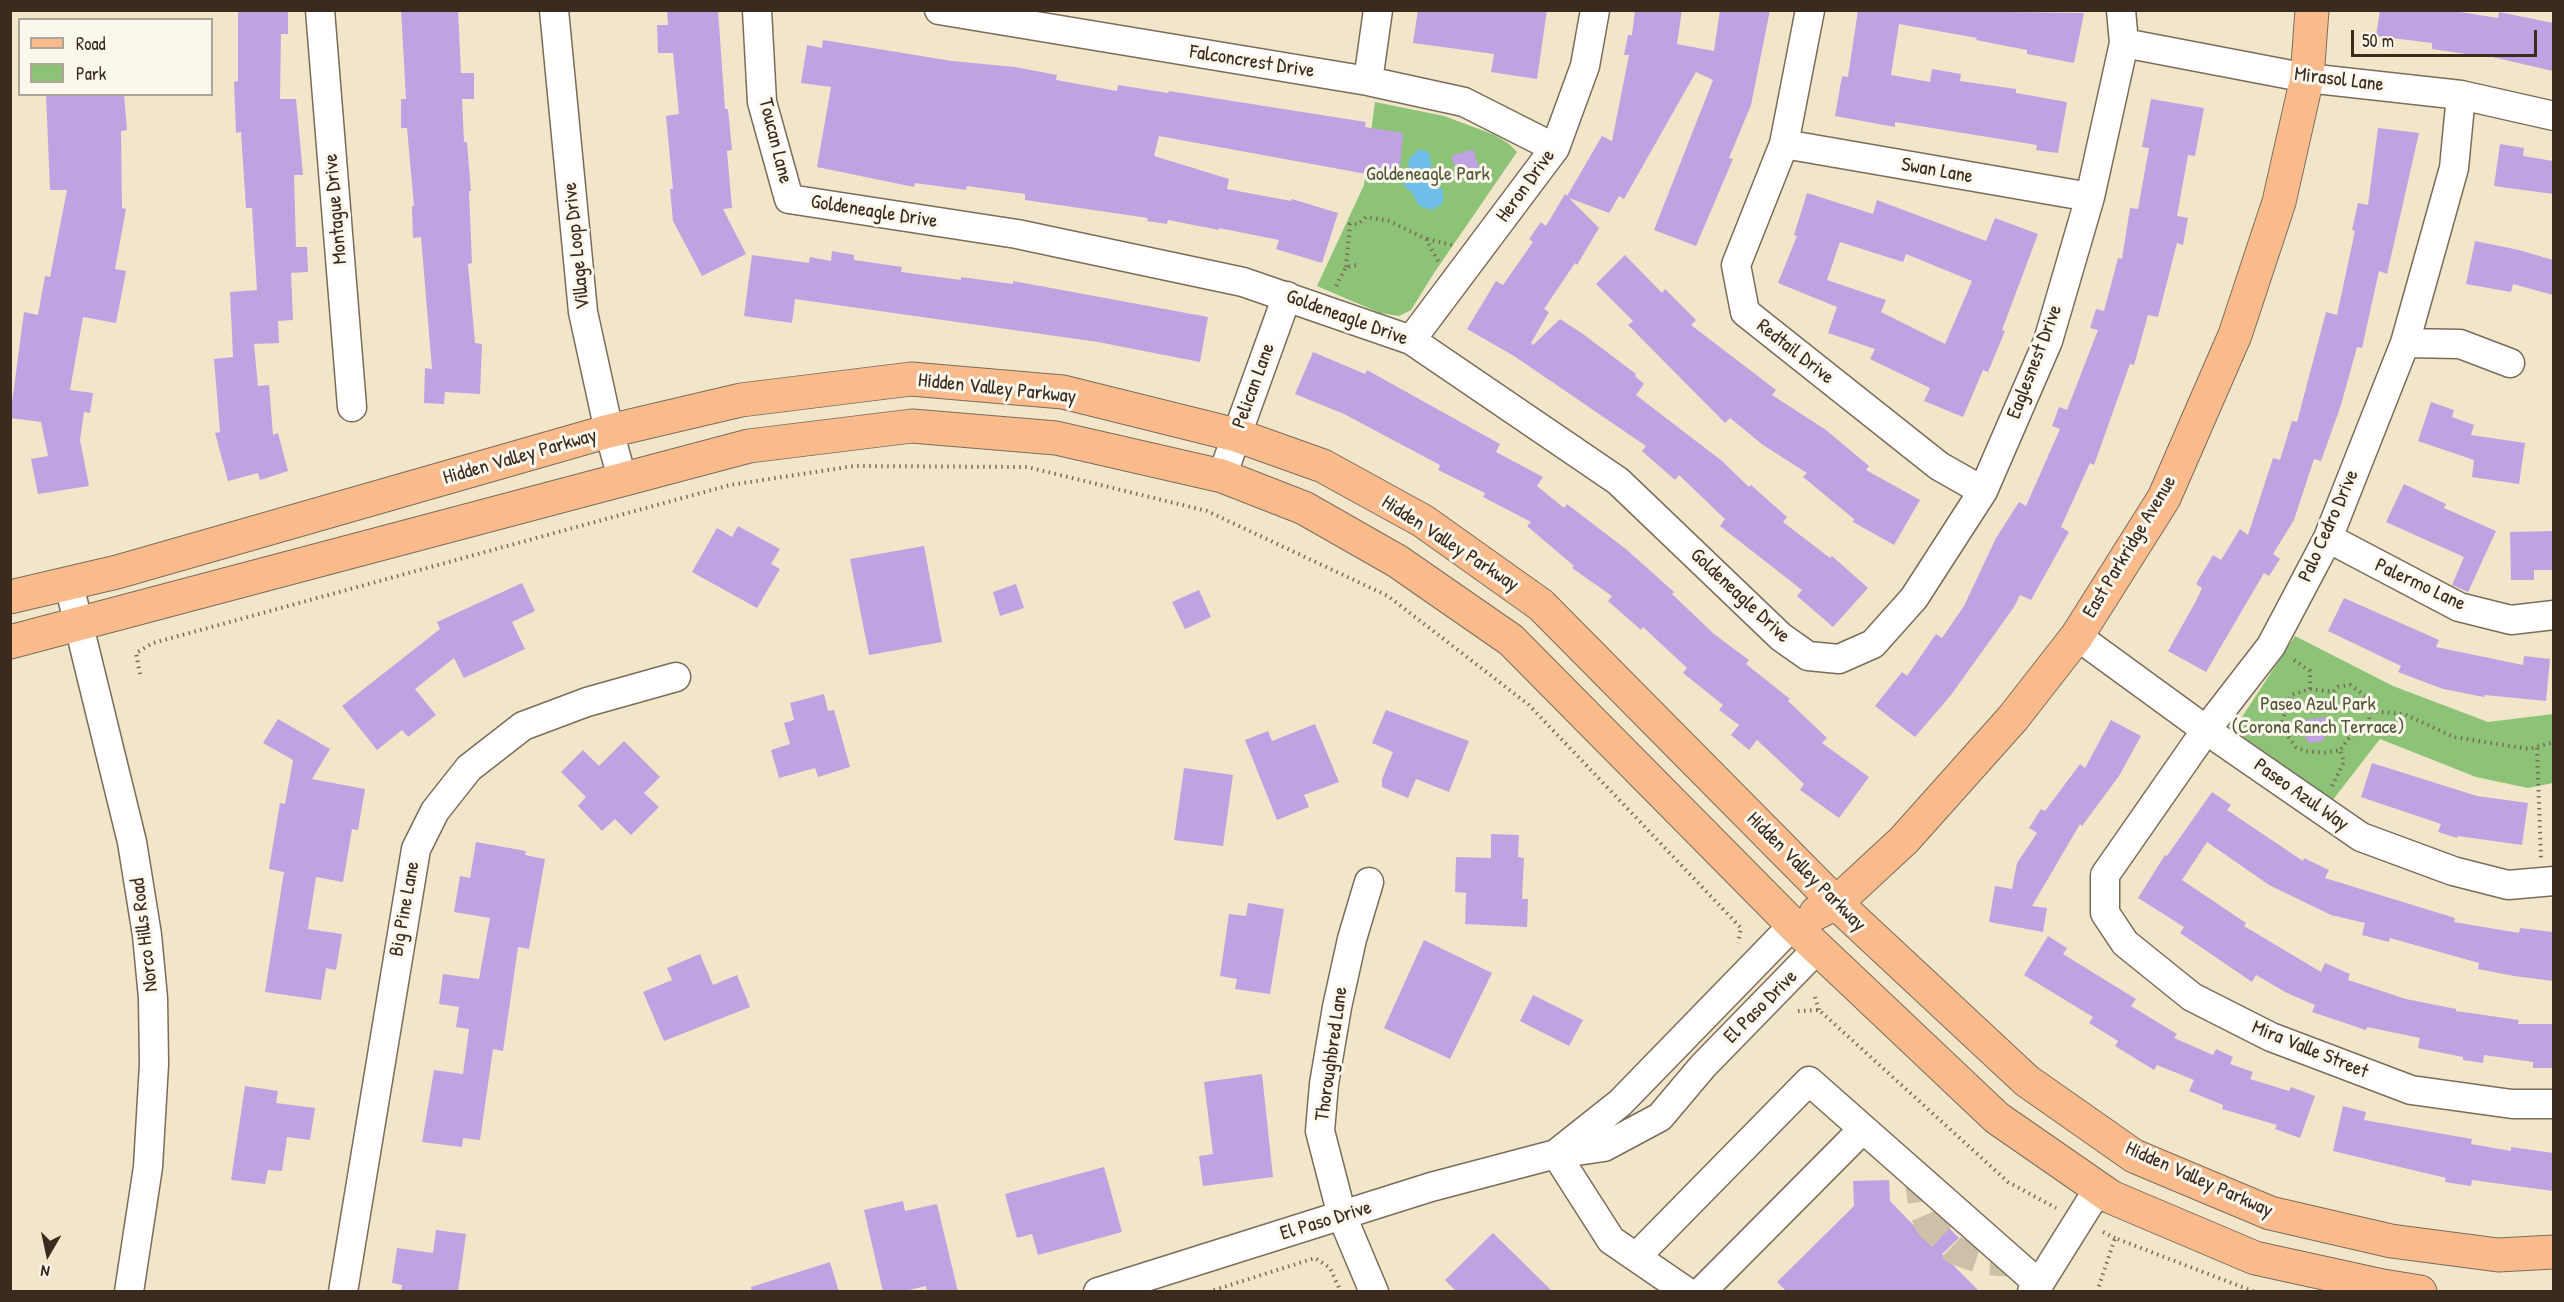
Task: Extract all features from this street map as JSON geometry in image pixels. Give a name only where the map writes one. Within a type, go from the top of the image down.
[{"type":"main road","name":"East Parkridge Avenue","points":[[1793,925],[1836,903],[1904,840],[2013,718],[2077,636],[2164,498],[2235,335],[2278,202],[2307,78],[2312,10]]},
{"type":"main road","name":"Hidden Valley Parkway","points":[[10,597],[69,585],[609,431],[741,400],[910,379],[1063,392],[1236,435],[1323,466],[1423,521],[1541,604],[1836,903],[2027,1081],[2134,1156],[2270,1214],[2391,1241],[2498,1256],[2553,1252]]},
{"type":"main road","points":[[10,642],[749,446],[912,426],[1056,438],[1222,476],[1304,508],[1398,561],[1511,640],[1793,925],[1997,1118],[2112,1197],[2256,1258],[2420,1292]]},
{"type":"main road","name":"East Parkridge Avenue","points":[[1818,948],[1836,903]]},
{"type":"street","name":"Montague Drive","points":[[320,10],[352,407]]},
{"type":"street","name":"Village Loop Drive","points":[[554,10],[584,312],[609,431],[622,478]]},
{"type":"street","name":"Toucan Lane","points":[[757,10],[762,102],[789,199]]},
{"type":"street","name":"Falconcrest Drive","points":[[939,10],[1368,81],[1464,102],[1555,148]]},
{"type":"street","points":[[1368,81],[1378,10]]},
{"type":"street","name":"Heron Drive","points":[[1411,340],[1555,148],[1585,66],[1595,10]]},
{"type":"street","name":"Redtail Drive","points":[[1810,10],[1784,144],[1736,265],[1745,312],[1939,466],[1983,490]]},
{"type":"street","name":"Eaglesnest Drive","points":[[1839,659],[1873,644],[1914,598],[1983,490],[2048,341],[2090,197],[2124,43],[2121,10]]},
{"type":"street","name":"Mirasol Lane","points":[[2124,43],[2307,78],[2461,95],[2553,116]]},
{"type":"street","name":"Palo Cedro Drive","points":[[2105,913],[2105,875],[2206,730],[2271,646],[2328,538],[2405,343],[2454,168],[2461,95]]},
{"type":"street","name":"Swan Lane","points":[[1784,144],[2090,197]]},
{"type":"street","name":"Goldeneagle Drive","points":[[789,199],[1017,234],[1243,282],[1327,309],[1411,340],[1618,481],[1781,637],[1808,656],[1839,659]]},
{"type":"street","name":"Pelican Lane","points":[[1222,476],[1287,296]]},
{"type":"street","points":[[2405,343],[2460,344],[2510,363]]},
{"type":"street","name":"Palermo Lane","points":[[2328,538],[2458,607],[2511,620],[2553,615]]},
{"type":"street","name":"Norco Hills Road","points":[[69,585],[132,842],[147,935],[153,998],[154,1064],[148,1167],[129,1292]]},
{"type":"street","name":"Paseo Azul Way","points":[[2077,636],[2206,730],[2361,837],[2454,871],[2508,885],[2541,882]]},
{"type":"street","name":"Big Pine Lane","points":[[343,1292],[416,849],[435,811],[469,768],[523,726],[587,702],[676,677]]},
{"type":"street","name":"Thoroughbred Lane","points":[[1369,882],[1352,939],[1337,1007],[1320,1131],[1342,1216],[1374,1292]]},
{"type":"street","name":"Mira Valle Street","points":[[2105,913],[2126,943],[2192,997],[2271,1037],[2411,1090],[2512,1104],[2553,1104]]},
{"type":"street","name":"El Paso Drive","points":[[1556,1154],[1620,1103],[1793,925]]},
{"type":"street","name":"El Paso Drive","points":[[1098,1292],[1431,1187],[1556,1154],[1604,1147],[1660,1116],[1702,1066],[1818,948]]},
{"type":"street","points":[[1636,1257],[1809,1081],[1863,1128],[2035,1288],[2099,1188]]},
{"type":"street","points":[[1701,1292],[1863,1128]]},
{"type":"street","points":[[1556,1154],[1611,1240],[1687,1292]]},
{"type":"path","points":[[1327,309],[1338,280],[1347,267],[1350,224],[1358,224],[1366,217],[1389,221],[1426,239],[1438,261],[1457,279]]},
{"type":"path","points":[[1347,267],[1357,264]]},
{"type":"path","points":[[140,674],[136,653],[153,643],[730,485],[854,466],[1027,467],[1207,511],[1388,596],[1529,705],[1741,928],[1751,929]]},
{"type":"path","points":[[2271,646],[2310,671],[2310,689]]},
{"type":"path","points":[[2350,685],[2366,696],[2370,711],[2369,722],[2349,738],[2340,750],[2324,753],[2305,751],[2296,747],[2287,735],[2283,722],[2291,695],[2310,689],[2332,692],[2338,687],[2350,685]]},
{"type":"path","points":[[2370,711],[2404,714],[2454,737],[2529,749],[2553,742]]},
{"type":"path","points":[[2537,748],[2542,863],[2528,866],[2541,882]]},
{"type":"path","points":[[2321,808],[2344,762],[2340,750]]},
{"type":"path","points":[[1736,952],[1741,928]]},
{"type":"path","points":[[1815,997],[1819,1011],[2008,1182],[2115,1238],[2255,1292]]},
{"type":"path","points":[[1798,1011],[1819,1011]]},
{"type":"path","points":[[2097,1292],[2115,1238]]},
{"type":"path","points":[[1208,1292],[1315,1258],[1330,1268],[1341,1292]]},
{"type":"green space","name":"Goldeneagle Park","points":[[1375,102],[1444,116],[1495,135],[1517,152],[1411,310],[1399,316],[1380,313],[1317,286],[1364,185]]},
{"type":"green space","name":"Paseo Azul Park (Corona Ranch Terrace)","points":[[2295,636],[2393,686],[2488,722],[2553,714],[2553,783],[2528,788],[2476,777],[2380,739],[2332,801],[2246,742],[2238,728],[2240,720]]},
{"type":"water","points":[[1418,150],[1425,150],[1430,155],[1432,175],[1443,191],[1443,203],[1432,210],[1419,206],[1413,194],[1403,184],[1408,172],[1409,159]]},
{"type":"building","points":[[401,10],[458,10],[461,73],[474,73],[474,99],[462,99],[464,142],[467,142],[471,191],[469,191],[472,263],[468,264],[475,343],[482,344],[480,394],[445,392],[444,404],[424,403],[425,368],[432,369],[421,237],[413,238],[412,206],[414,206],[407,128],[401,128],[401,99],[406,99]]},
{"type":"building","points":[[667,10],[718,10],[725,109],[728,109],[732,150],[727,151],[732,208],[723,209],[746,254],[702,276],[673,221],[670,189],[673,189],[666,116],[679,114],[673,53],[658,53],[657,25],[668,25]]},
{"type":"building","points":[[1418,10],[1547,10],[1537,79],[1491,72],[1494,54],[1413,43]]},
{"type":"building","points":[[1635,10],[1682,10],[1677,44],[1714,51],[1720,10],[1770,10],[1751,105],[1729,158],[1733,159],[1696,246],[1654,230],[1713,80],[1696,72],[1624,199],[1619,196],[1609,213],[1569,198],[1599,228],[1577,265],[1575,263],[1544,309],[1549,312],[1531,343],[1533,345],[1560,319],[1583,334],[1636,374],[1635,376],[1644,384],[1636,395],[1722,461],[1749,487],[1751,485],[1787,517],[1783,522],[1830,558],[1832,556],[1868,588],[1833,627],[1797,596],[1802,590],[1720,526],[1725,519],[1679,475],[1675,480],[1642,451],[1646,446],[1514,356],[1467,329],[1496,281],[1503,285],[1533,242],[1529,239],[1541,222],[1546,226],[1565,194],[1567,196],[1602,136],[1612,141],[1629,55],[1624,55],[1628,35],[1632,35]]},
{"type":"building","points":[[1858,10],[2084,13],[2074,63],[2027,54],[2027,50],[1976,40],[1977,38],[1899,24],[1891,75],[1930,82],[1932,69],[1961,74],[1960,81],[2016,89],[2016,93],[2067,102],[2058,153],[2036,150],[2037,145],[1895,122],[1895,127],[1835,116],[1842,76],[1848,77]]},
{"type":"building","points":[[2380,10],[2447,10],[2498,18],[2499,12],[2553,23],[2553,71],[2479,54],[2479,56],[2432,49],[2432,43],[2376,36]]},
{"type":"building","points":[[238,11],[288,12],[288,34],[281,34],[280,99],[296,99],[303,175],[294,175],[296,247],[307,247],[308,272],[291,273],[293,320],[278,321],[279,343],[254,344],[258,386],[269,385],[273,435],[278,433],[288,471],[260,480],[258,473],[228,481],[215,433],[220,432],[214,359],[233,357],[230,292],[257,290],[252,208],[246,208],[241,132],[236,133],[234,82],[238,81]]},
{"type":"building","points":[[823,40],[952,61],[1015,67],[1057,75],[1056,80],[1117,91],[1118,85],[1168,93],[1169,91],[1366,122],[1365,127],[1403,133],[1399,180],[1159,136],[1154,156],[1229,179],[1227,189],[1291,201],[1292,199],[1338,213],[1322,263],[1276,249],[1279,240],[1219,228],[1219,230],[1168,220],[1167,224],[1147,221],[1148,218],[1025,200],[1025,194],[967,186],[966,190],[915,183],[914,187],[817,167],[831,87],[801,83],[807,45],[822,48]]},
{"type":"building","points":[[46,96],[124,96],[127,130],[121,131],[122,208],[126,209],[115,269],[126,271],[116,323],[83,317],[70,390],[93,393],[90,413],[84,412],[80,440],[89,486],[38,494],[31,459],[48,456],[41,422],[10,418],[24,312],[38,315],[45,276],[50,277],[67,190],[50,190]]},
{"type":"building","points":[[2151,99],[2204,108],[2195,156],[2188,155],[2177,216],[2188,218],[2183,245],[2177,243],[2158,317],[2148,315],[2134,365],[2130,364],[2094,465],[2090,463],[2061,527],[2069,532],[2031,600],[2020,595],[2014,607],[1951,695],[1915,737],[1875,706],[1902,672],[1907,676],[1936,634],[1942,638],[1964,606],[1996,538],[2019,502],[2026,506],[2060,429],[2052,426],[2059,407],[2067,410],[2098,330],[2090,328],[2096,309],[2104,311],[2118,258],[2122,259],[2130,208],[2138,209],[2149,148],[2142,147]]},
{"type":"building","points":[[2378,128],[2419,133],[2387,274],[2379,271],[2362,348],[2357,347],[2341,405],[2321,461],[2314,459],[2294,520],[2273,554],[2280,559],[2269,576],[2264,573],[2206,672],[2168,651],[2196,601],[2202,588],[2196,584],[2213,555],[2221,560],[2240,529],[2248,535],[2273,458],[2280,460],[2292,421],[2297,422],[2326,312],[2337,315],[2355,231],[2352,230],[2358,203],[2368,205]]},
{"type":"building","points":[[2500,144],[2524,148],[2523,156],[2553,161],[2553,194],[2494,186]]},
{"type":"building","points":[[1473,149],[1480,170],[1459,178],[1451,156]]},
{"type":"building","points":[[1807,193],[1873,214],[1877,200],[1986,241],[1995,218],[2038,234],[2002,330],[2005,331],[1988,372],[1983,370],[1963,417],[1924,401],[1930,388],[1870,359],[1875,349],[1828,333],[1837,307],[1778,283],[1797,236],[1794,235]],"holes":[[[1840,242],[1903,262],[1906,254],[1972,281],[1945,344],[1881,312],[1886,300],[1827,280]]]},
{"type":"building","points":[[2475,241],[2553,260],[2553,295],[2513,284],[2511,292],[2466,284]]},
{"type":"building","points":[[832,251],[854,255],[854,260],[902,267],[901,272],[961,280],[961,277],[1013,284],[1013,281],[1208,317],[1200,362],[1098,342],[795,299],[792,323],[744,316],[752,255],[809,263],[810,257],[831,261]]},
{"type":"building","points":[[1625,255],[1662,293],[1665,289],[1696,320],[1691,325],[1776,390],[1772,395],[1826,430],[1869,466],[1866,470],[1920,500],[1894,545],[1853,522],[1854,519],[1803,477],[1807,473],[1763,445],[1730,418],[1725,423],[1628,325],[1633,321],[1596,284]]},
{"type":"building","points":[[1313,352],[1365,374],[1367,370],[1500,444],[1496,452],[1543,477],[1537,486],[1564,508],[1567,504],[1627,550],[1674,592],[1672,594],[1714,634],[1749,660],[1746,664],[1790,699],[1788,701],[1827,738],[1822,743],[1869,777],[1839,818],[1800,790],[1804,784],[1757,740],[1749,750],[1731,735],[1739,725],[1719,710],[1723,705],[1683,673],[1687,668],[1643,627],[1641,630],[1608,601],[1612,596],[1572,568],[1574,566],[1527,526],[1531,522],[1483,497],[1485,493],[1438,470],[1440,465],[1344,414],[1295,394]]},
{"type":"building","points":[[2431,402],[2454,410],[2452,417],[2474,425],[2471,435],[2525,443],[2519,484],[2472,477],[2474,460],[2418,441]]},
{"type":"building","points":[[2404,484],[2446,504],[2444,508],[2496,531],[2468,592],[2452,585],[2464,557],[2386,522]]},
{"type":"building","points":[[738,526],[780,549],[771,564],[780,569],[757,608],[692,572],[717,528],[732,537]]},
{"type":"building","points":[[2553,531],[2553,570],[2534,570],[2534,580],[2511,580],[2510,532]]},
{"type":"building","points":[[924,546],[942,642],[869,655],[850,559]]},
{"type":"building","points":[[522,583],[535,611],[512,622],[525,649],[464,678],[454,658],[415,689],[436,715],[408,737],[402,730],[377,750],[342,706],[440,629],[437,622]]},
{"type":"building","points":[[1016,584],[1024,608],[1000,616],[993,592]]},
{"type":"building","points":[[1199,590],[1211,617],[1185,629],[1172,602]]},
{"type":"building","points":[[2344,598],[2439,640],[2436,647],[2523,665],[2524,656],[2550,659],[2546,701],[2485,695],[2484,697],[2443,689],[2398,672],[2401,666],[2328,631]]},
{"type":"building","points":[[824,694],[828,711],[834,710],[850,767],[818,777],[815,768],[779,778],[771,750],[790,744],[784,723],[794,720],[790,703]]},
{"type":"building","points":[[1386,710],[1469,741],[1449,792],[1416,779],[1408,798],[1382,787],[1382,779],[1393,752],[1372,743]]},
{"type":"building","points":[[2333,717],[2323,741],[2309,743],[2301,731],[2307,719]]},
{"type":"building","points":[[278,719],[330,749],[312,779],[365,789],[358,830],[352,829],[343,882],[316,877],[308,929],[342,934],[336,970],[326,968],[321,1000],[265,992],[284,872],[269,869],[280,803],[285,804],[293,760],[263,743]]},
{"type":"building","points":[[2111,720],[2141,736],[2119,776],[2082,826],[2080,824],[2032,906],[2047,908],[2043,932],[1989,922],[1995,886],[2012,889],[2017,863],[2037,833],[2029,828],[2041,809],[2045,811],[2080,764],[2085,768]]},
{"type":"building","points":[[1315,724],[1339,782],[1304,795],[1309,807],[1277,820],[1245,740],[1268,731],[1272,741]]},
{"type":"building","points":[[624,741],[660,777],[644,793],[659,807],[631,835],[615,819],[602,831],[578,806],[586,797],[561,772],[583,750],[599,766]]},
{"type":"building","points":[[2372,763],[2477,796],[2528,803],[2522,845],[2458,836],[2457,838],[2438,832],[2441,824],[2361,797]]},
{"type":"building","points":[[1184,768],[1233,775],[1223,846],[1174,840]]},
{"type":"building","points":[[2212,792],[2231,805],[2227,810],[2303,861],[2304,858],[2329,870],[2325,878],[2455,918],[2454,922],[2519,933],[2520,928],[2553,932],[2553,981],[2478,969],[2479,963],[2390,938],[2389,942],[2362,935],[2365,923],[2331,915],[2269,885],[2207,842],[2182,880],[2246,923],[2244,926],[2321,972],[2325,963],[2350,974],[2348,980],[2406,999],[2456,1009],[2456,1011],[2519,1020],[2518,1024],[2553,1024],[2553,1068],[2533,1068],[2533,1062],[2484,1055],[2483,1063],[2463,1060],[2463,1057],[2418,1048],[2420,1038],[2367,1027],[2366,1030],[2312,1012],[2315,1005],[2287,993],[2256,975],[2252,982],[2180,933],[2184,927],[2138,898],[2165,855],[2167,856]]},
{"type":"building","points":[[1491,834],[1519,835],[1518,857],[1524,858],[1522,899],[1528,899],[1527,927],[1465,924],[1466,893],[1455,892],[1456,857],[1491,858]]},
{"type":"building","points":[[476,842],[526,851],[525,855],[545,859],[529,949],[518,947],[503,1051],[493,1049],[480,1140],[463,1138],[462,1147],[422,1142],[434,1070],[463,1074],[469,1029],[456,1027],[459,1007],[439,1004],[443,974],[479,979],[490,918],[454,912],[460,876],[470,878]]},
{"type":"building","points":[[1248,903],[1284,909],[1270,994],[1235,989],[1237,979],[1220,976],[1229,914],[1246,916]]},
{"type":"building","points":[[2048,936],[2067,948],[2063,954],[2136,999],[2131,1006],[2177,1034],[2174,1038],[2213,1055],[2216,1049],[2233,1057],[2230,1064],[2253,1072],[2250,1079],[2289,1091],[2291,1087],[2315,1096],[2300,1138],[2275,1129],[2277,1125],[2222,1109],[2223,1105],[2189,1091],[2194,1080],[2157,1065],[2154,1070],[2115,1046],[2118,1041],[2089,1023],[2093,1017],[2024,975]]},
{"type":"building","points":[[1424,940],[1492,973],[1450,1059],[1384,1028]]},
{"type":"building","points":[[700,954],[713,985],[737,975],[750,1007],[664,1041],[643,992],[672,980],[667,968]]},
{"type":"building","points":[[1533,995],[1583,1020],[1569,1046],[1520,1021]]},
{"type":"building","points":[[1262,1074],[1273,1177],[1203,1186],[1199,1156],[1213,1154],[1204,1082]]},
{"type":"building","points":[[245,1086],[278,1091],[276,1103],[315,1108],[310,1140],[287,1137],[282,1171],[268,1170],[265,1184],[231,1180]]},
{"type":"building","points":[[2343,1106],[2366,1112],[2364,1120],[2472,1139],[2471,1144],[2511,1151],[2511,1147],[2553,1153],[2553,1191],[2472,1180],[2471,1186],[2445,1182],[2446,1178],[2333,1151]]},
{"type":"building","points":[[1104,1167],[1122,1232],[1038,1255],[1032,1234],[1017,1238],[1005,1194]]},
{"type":"building","points":[[1889,1180],[1890,1201],[1924,1236],[1941,1220],[1959,1238],[1942,1254],[1980,1292],[1787,1292],[1777,1282],[1854,1206],[1853,1181]]},
{"type":"building","points":[[903,1201],[905,1211],[937,1204],[958,1292],[927,1292],[926,1286],[901,1292],[883,1292],[864,1210]]},
{"type":"building","points":[[436,1230],[466,1234],[458,1292],[401,1292],[402,1285],[392,1283],[397,1248],[433,1253]]},
{"type":"building","points":[[1493,1233],[1553,1292],[1457,1292],[1445,1280]]},
{"type":"building","points":[[830,1262],[839,1292],[752,1292],[751,1287]]},
{"type":"tunnel","points":[[1915,1175],[1919,1182],[1923,1211],[1929,1225],[1956,1251],[1985,1261],[2015,1263]]}]
